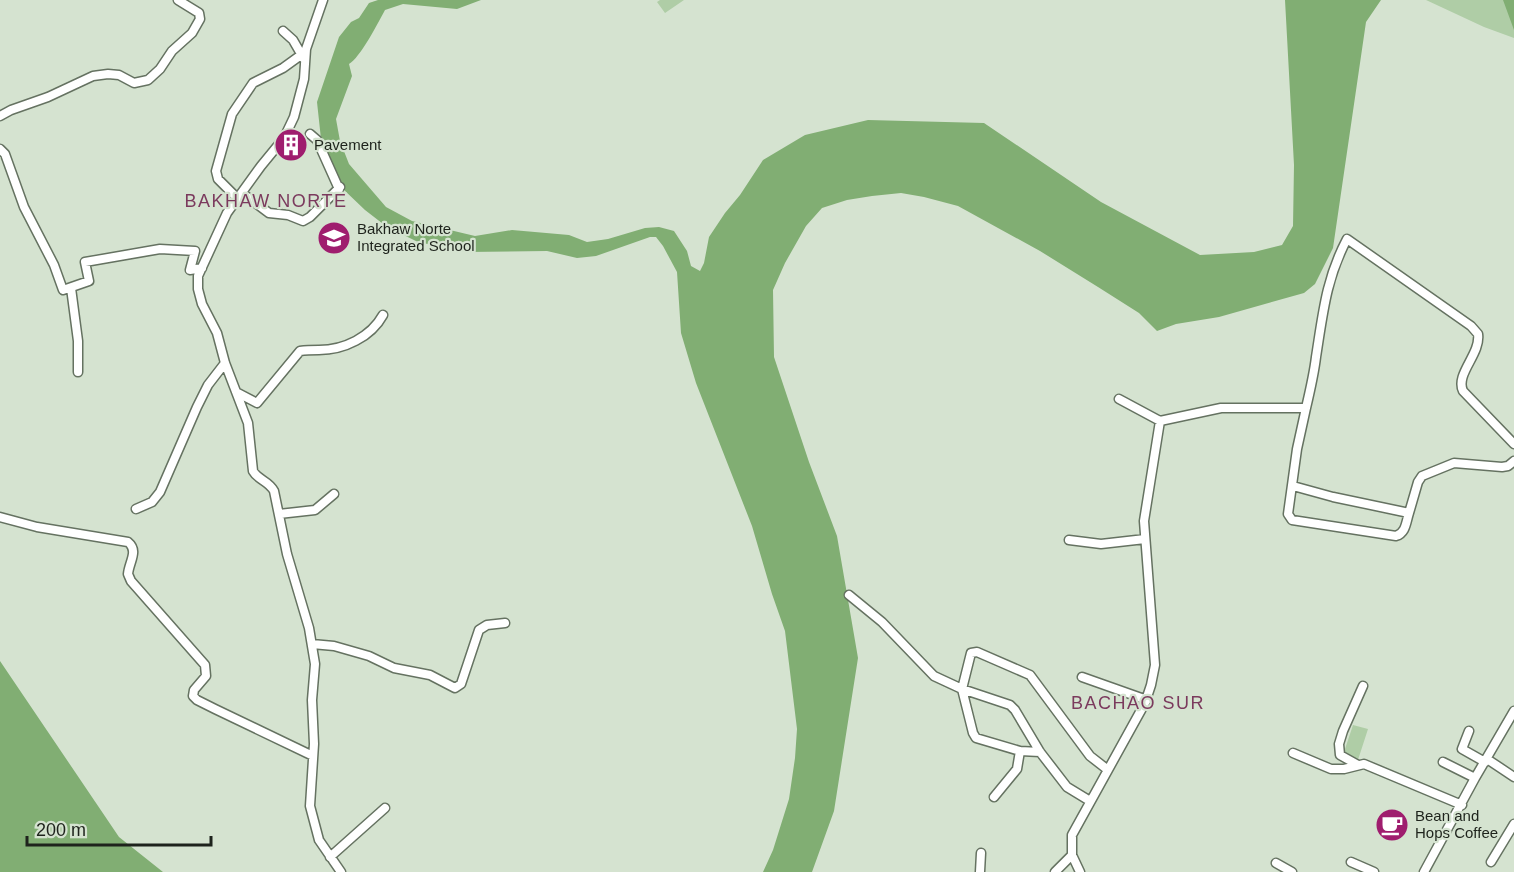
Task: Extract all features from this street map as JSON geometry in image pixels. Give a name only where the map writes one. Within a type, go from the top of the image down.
[{"type":"street","points":[[0,116],[48,98],[93,76],[108,74],[119,75],[134,82],[148,80],[160,69],[172,51],[192,33],[201,19],[199,13],[178,0]]},
{"type":"street","points":[[323,0],[303,57],[304,80],[294,117],[284,138],[261,165],[227,213],[198,276],[198,289],[248,423],[253,471],[256,476],[272,486],[305,612],[315,664],[312,700],[314,744],[310,806],[319,840],[341,872]]},
{"type":"street","points":[[283,31],[293,40],[303,57]]},
{"type":"street","points":[[303,57],[253,84],[232,114],[216,171],[218,179],[240,196],[269,213],[288,215],[303,221],[340,188],[317,141],[310,134]]},
{"type":"street","points":[[0,149],[5,154],[24,207],[54,265],[63,290],[89,281],[85,262],[160,249],[195,251],[190,270],[202,268]]},
{"type":"street","points":[[1514,444],[1463,391],[1461,385],[1461,379],[1477,347],[1478,334],[1471,326],[1347,239],[1332,269],[1323,303],[1316,357],[1297,449],[1288,514],[1292,520],[1401,535],[1422,476],[1454,464],[1502,467],[1514,461]]},
{"type":"street","points":[[71,288],[78,341],[78,372]]},
{"type":"street","points":[[238,393],[257,403],[300,351],[321,350],[353,342],[378,326],[383,315]]},
{"type":"street","points":[[136,509],[152,502],[160,492],[208,385],[225,363]]},
{"type":"street","points":[[1119,399],[1160,421],[1221,408],[1306,408]]},
{"type":"street","points":[[1080,872],[1072,855],[1072,835],[1146,700],[1155,665],[1144,521],[1160,421]]},
{"type":"street","points":[[1293,486],[1409,513]]},
{"type":"street","points":[[279,514],[315,510],[334,494]]},
{"type":"street","points":[[0,517],[37,527],[128,542],[134,550],[128,574],[131,581],[205,665],[206,676],[194,690],[193,696],[313,756]]},
{"type":"street","points":[[1069,540],[1101,544],[1145,538]]},
{"type":"street","points":[[849,595],[882,622],[934,676],[962,689],[1010,705],[1040,752],[1067,787],[1090,801]]},
{"type":"street","points":[[312,645],[334,646],[369,656],[394,668],[430,675],[454,688],[461,684],[479,630],[487,625],[505,623]]},
{"type":"street","points":[[1040,752],[1020,751],[976,738],[962,689],[971,653],[974,651],[1030,675],[1090,756],[1108,770]]},
{"type":"street","points":[[1082,677],[1146,700]]},
{"type":"street","points":[[1358,765],[1340,755],[1339,744],[1363,686]]},
{"type":"street","points":[[1424,872],[1474,778],[1514,711]]},
{"type":"street","points":[[1469,731],[1462,749],[1514,777]]},
{"type":"street","points":[[994,797],[1017,769],[1020,751]]},
{"type":"street","points":[[1293,753],[1331,769],[1344,769],[1365,764],[1462,804]]},
{"type":"street","points":[[1443,762],[1474,778]]},
{"type":"street","points":[[330,857],[385,808]]},
{"type":"street","points":[[1491,862],[1514,824]]},
{"type":"street","points":[[980,872],[981,853]]},
{"type":"street","points":[[1055,872],[1072,855]]},
{"type":"street","points":[[1351,862],[1374,872]]},
{"type":"street","points":[[1276,863],[1293,872]]},
{"type":"shaded area","points":[[378,0],[481,0],[457,9],[403,4],[385,10],[363,48],[349,64],[352,76],[336,119],[340,141],[349,164],[386,207],[412,221],[475,236],[512,230],[569,235],[587,242],[608,239],[645,228],[659,227],[674,231],[687,251],[691,266],[700,271],[704,263],[709,237],[763,160],[805,135],[868,120],[984,123],[1101,202],[1200,255],[1254,252],[1282,245],[1293,226],[1294,165],[1285,0],[1381,0],[1366,22],[1333,248],[1315,284],[1304,293],[1219,317],[1176,324],[1157,331],[1139,313],[1098,287],[1040,251],[958,206],[901,193],[872,196],[847,200],[822,208],[806,226],[773,290],[774,357],[809,462],[837,536],[858,658],[834,811],[812,872],[763,872],[773,850],[789,799],[795,758],[797,729],[785,631],[752,526],[696,383],[681,333],[677,272],[656,237],[650,237],[596,256],[577,258],[547,251],[466,252],[418,242],[387,227],[365,210],[343,189],[332,169],[321,139],[317,102],[339,37],[351,22],[359,18],[369,3]]},
{"type":"shaded area","points":[[684,0],[665,13],[657,2]]},
{"type":"shaded area","points":[[1426,0],[1514,0],[1514,38],[1484,27]]},
{"type":"shaded area","points":[[1503,0],[1514,0],[1514,30]]},
{"type":"shaded area","points":[[0,661],[119,837],[163,872],[0,872]]},
{"type":"shaded area","points":[[1353,725],[1368,729],[1357,763],[1342,758]]},
{"type":"place","name":"Pavement","points":[[291,145]]},
{"type":"place","name":"Bakhaw Norte Integrated School","points":[[334,238]]},
{"type":"place","name":"Bean and Hops Coffee","points":[[1392,825]]},
{"type":"district","name":"BAKHAW NORTE","points":[[266,201]]},
{"type":"district","name":"BACHAO SUR","points":[[1138,703]]}]
